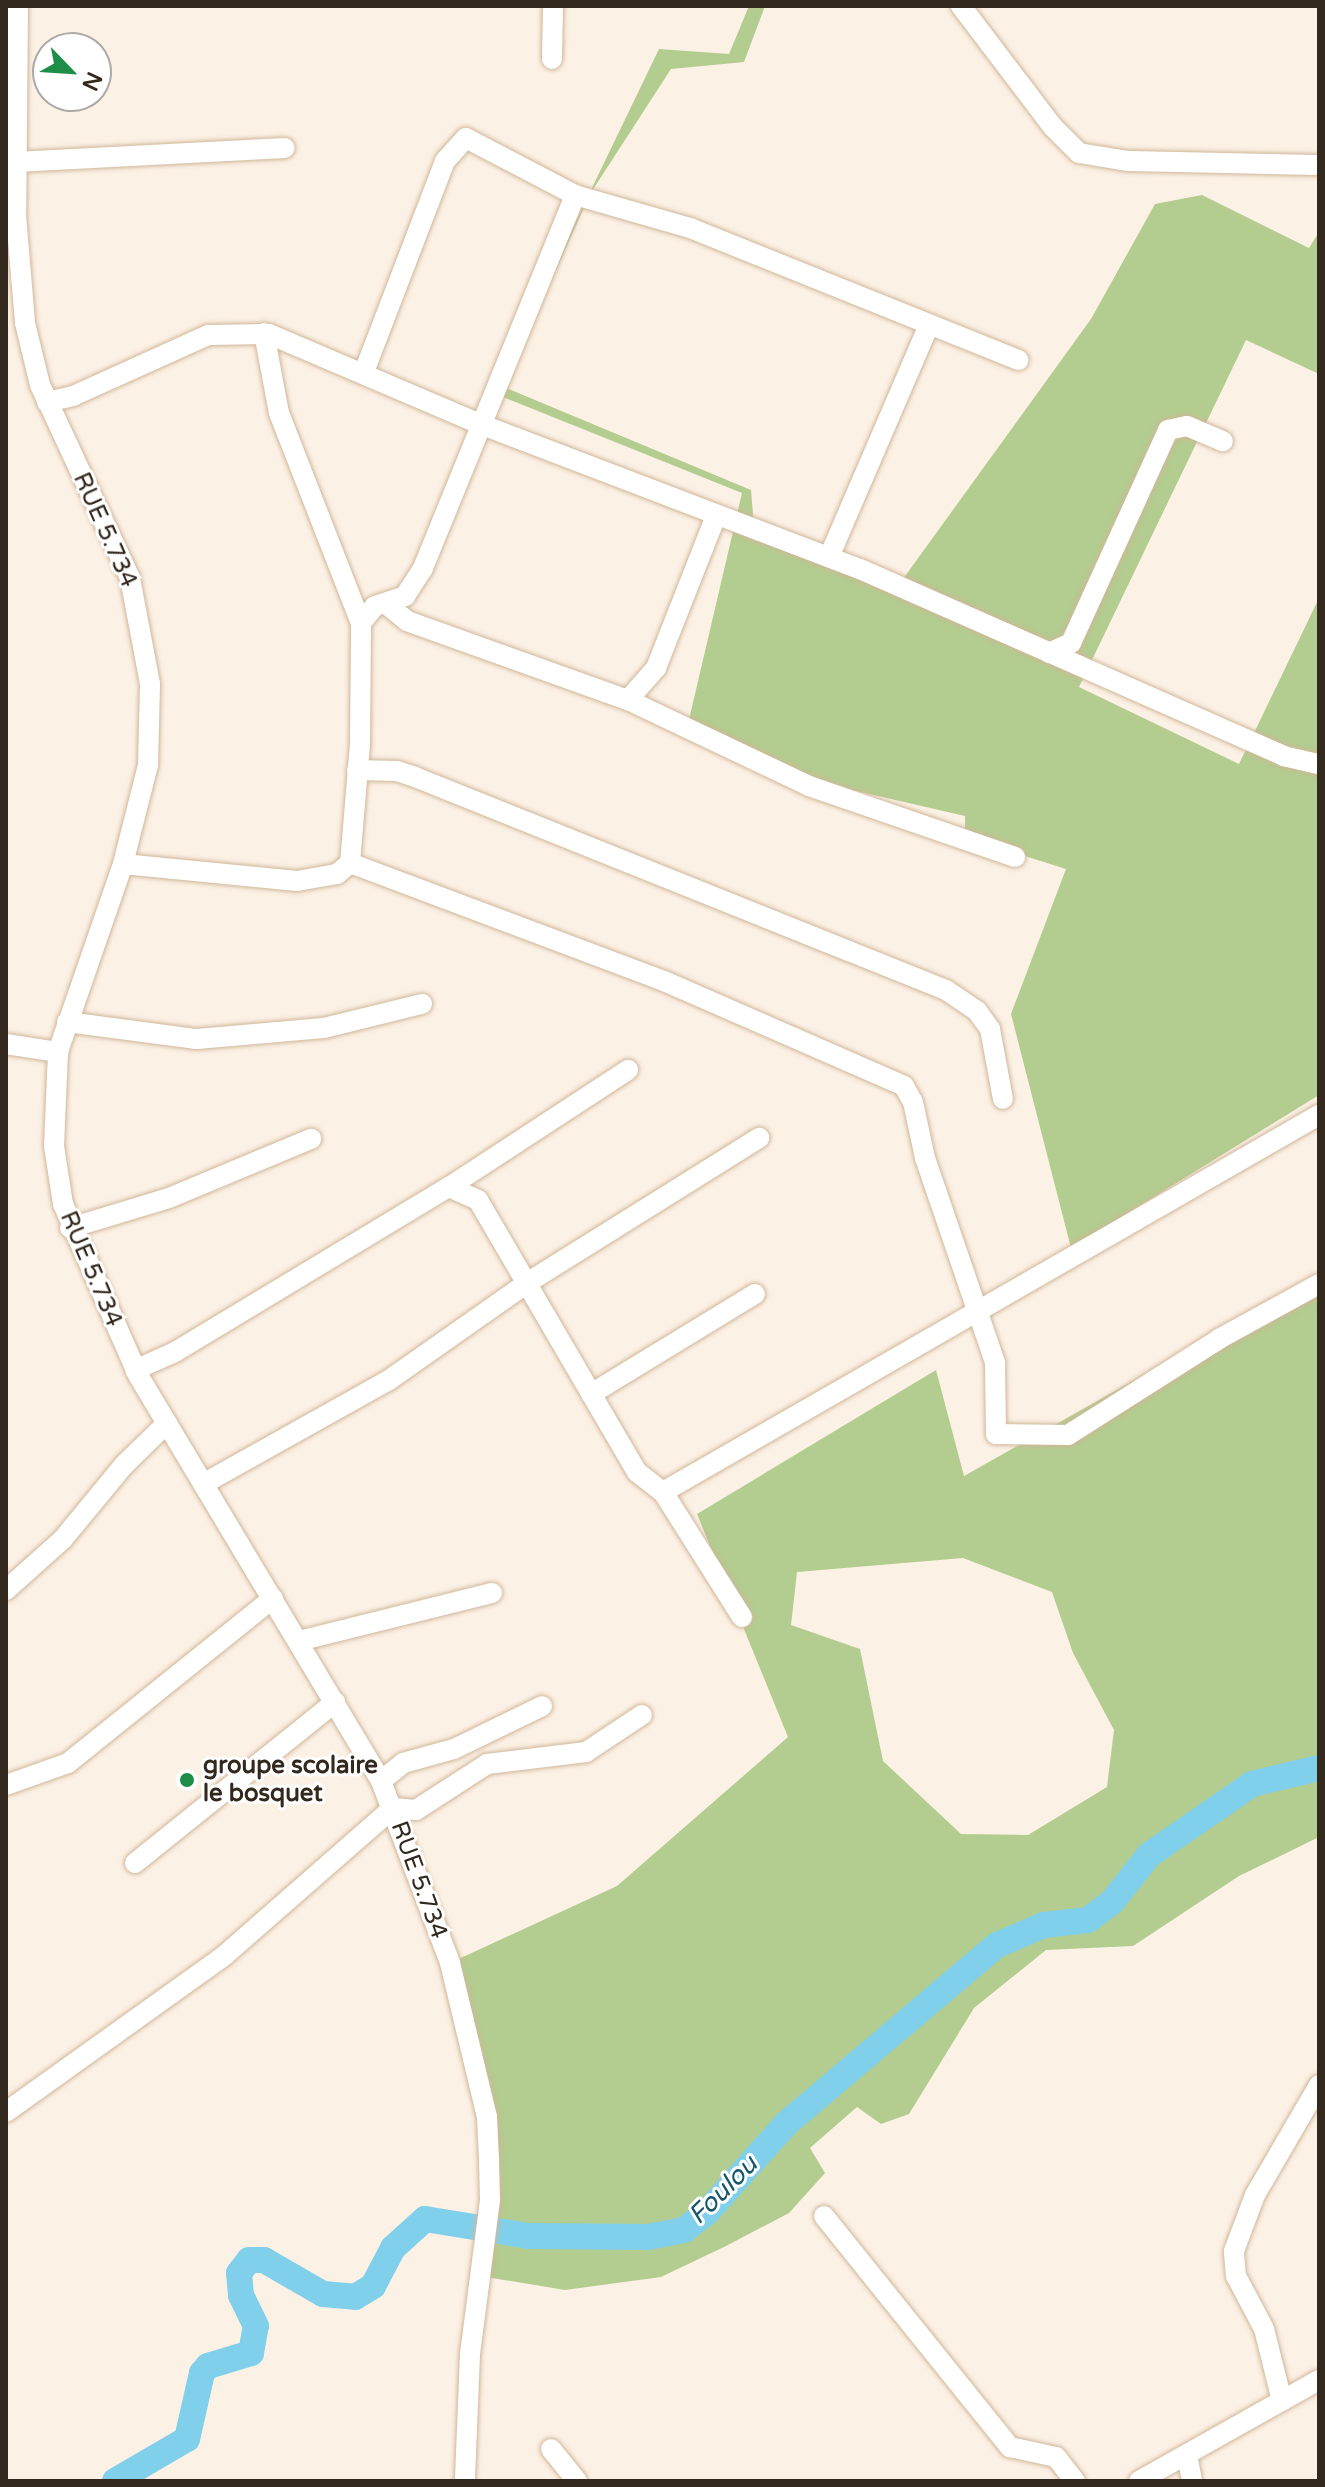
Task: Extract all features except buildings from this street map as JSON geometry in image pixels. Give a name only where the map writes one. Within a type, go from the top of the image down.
[{"type":"street","name":"RUE 5.734","points":[[18,6],[12,111],[25,323],[47,402],[112,534],[130,578],[150,684],[148,765],[123,864],[58,1052],[54,1146],[70,1228],[135,1370],[381,1781],[450,1963],[487,2117],[490,2200],[470,2354],[465,2481]]},
{"type":"street","points":[[552,59],[553,6]]},
{"type":"street","points":[[969,9],[1053,127],[1079,153],[1128,161],[1319,165]]},
{"type":"street","points":[[364,372],[445,161],[466,138],[575,195],[690,228],[928,327],[1019,360]]},
{"type":"street","points":[[16,162],[285,148]]},
{"type":"street","points":[[361,623],[369,610],[413,588],[485,426],[575,195]]},
{"type":"street","points":[[829,557],[928,327]]},
{"type":"street","points":[[123,864],[297,881],[337,874],[350,863],[357,770],[361,623],[279,413],[264,333]]},
{"type":"street","points":[[47,402],[208,335],[264,333],[364,372],[485,426],[829,557],[1049,653],[1133,686],[1283,756],[1319,764]]},
{"type":"street","points":[[1049,653],[1071,643],[1168,430],[1187,426],[1223,441]]},
{"type":"street","points":[[628,700],[656,668],[716,516]]},
{"type":"street","points":[[385,603],[407,621],[628,700],[809,786],[1015,857]]},
{"type":"street","points":[[357,770],[397,771],[415,777],[946,990],[977,1011],[990,1029],[1003,1099]]},
{"type":"street","points":[[350,863],[664,981],[904,1086],[913,1102],[925,1158],[995,1363],[996,1434],[1068,1435],[1219,1339],[1319,1284]]},
{"type":"street","points":[[67,1022],[197,1039],[324,1028],[422,1004]]},
{"type":"street","points":[[6,1044],[58,1052]]},
{"type":"street","points":[[135,1370],[175,1352],[449,1187],[628,1070]]},
{"type":"street","points":[[663,1492],[977,1308],[1319,1115]]},
{"type":"street","points":[[203,1484],[389,1380],[527,1283],[759,1138]]},
{"type":"street","points":[[70,1228],[169,1198],[311,1139]]},
{"type":"street","points":[[449,1187],[478,1200],[637,1472],[663,1492],[742,1617]]},
{"type":"street","points":[[591,1394],[755,1294]]},
{"type":"street","points":[[6,1590],[63,1539],[124,1465],[167,1423]]},
{"type":"street","points":[[299,1641],[492,1593]]},
{"type":"street","points":[[6,1785],[68,1763],[273,1598]]},
{"type":"street","points":[[135,1863],[335,1702]]},
{"type":"street","points":[[381,1781],[403,1763],[454,1749],[542,1706]]},
{"type":"street","points":[[6,2112],[225,1955],[393,1808],[416,1810],[487,1764],[586,1752],[642,1715]]},
{"type":"street","points":[[1282,2401],[1264,2329],[1236,2276],[1234,2251],[1255,2195],[1319,2085]]},
{"type":"street","points":[[824,2216],[1010,2447],[1056,2457],[1075,2481]]},
{"type":"street","points":[[1139,2481],[1319,2380]]},
{"type":"street","points":[[551,2449],[577,2481]]},
{"type":"street","points":[[1187,2455],[1192,2481]]},
{"type":"green space","points":[[749,6],[765,6],[744,62],[671,69],[590,194],[504,387],[751,490],[755,540],[903,579],[1091,319],[1155,204],[1202,195],[1309,248],[1319,232],[1319,374],[1246,340],[1079,687],[1239,764],[1319,598],[1319,1095],[1071,1248],[1011,1014],[1066,869],[965,837],[965,816],[791,776],[688,724],[742,493],[493,393],[659,49],[729,54]]},
{"type":"green space","points":[[1319,1276],[1319,1837],[1239,1876],[1133,1946],[1046,1950],[974,2008],[909,2114],[881,2124],[857,2107],[810,2148],[825,2173],[789,2213],[726,2246],[661,2277],[565,2290],[480,2276],[489,2159],[450,1963],[617,1886],[788,1737],[697,1514],[936,1370],[964,1476]],"holes":[[[963,1558],[1052,1592],[1073,1653],[1114,1730],[1107,1787],[1028,1835],[961,1834],[883,1761],[860,1649],[791,1625],[797,1572]]]},
{"type":"waterway","name":"Foulou","points":[[115,2481],[187,2439],[202,2373],[208,2366],[251,2353],[256,2326],[241,2295],[239,2273],[249,2260],[264,2260],[323,2294],[355,2297],[373,2286],[393,2248],[425,2219],[529,2236],[648,2237],[684,2230],[708,2211],[787,2123],[997,1945],[1044,1925],[1088,1920],[1112,1902],[1149,1855],[1252,1784],[1319,1768]]},
{"type":"place","name":"groupe scolaire le bosquet","points":[[187,1780]]}]
